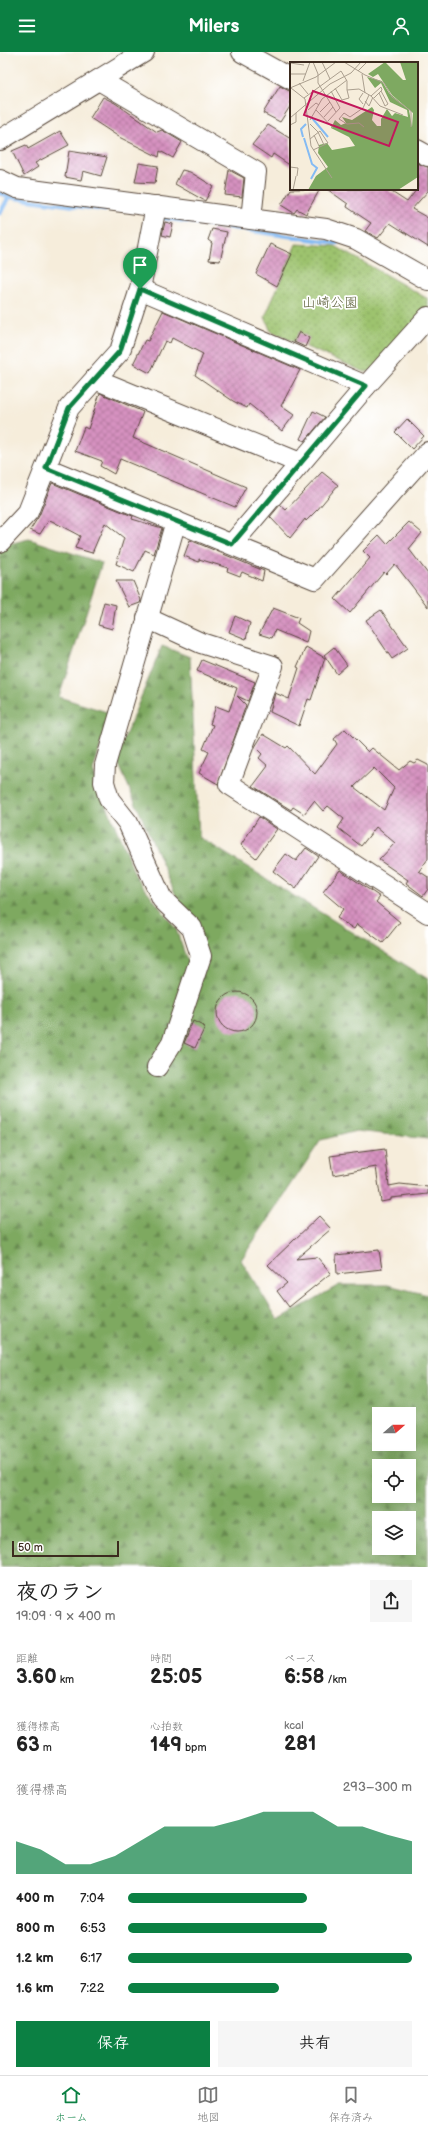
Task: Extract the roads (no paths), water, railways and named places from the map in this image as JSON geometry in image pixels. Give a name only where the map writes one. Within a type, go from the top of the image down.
[{"type":"street","points":[[0,140],[144,52]]},
{"type":"street","points":[[242,52],[290,78]]},
{"type":"street","points":[[99,80],[256,172],[251,219]]},
{"type":"street","points":[[418,151],[428,156]]},
{"type":"street","points":[[0,180],[17,188],[251,219],[342,233],[356,239],[428,280]]},
{"type":"street","points":[[0,542],[28,512],[69,408],[120,351],[140,289],[156,206]]},
{"type":"street","points":[[140,289],[366,386]]},
{"type":"street","points":[[232,544],[366,386],[428,317]]},
{"type":"street","points":[[94,379],[300,463]]},
{"type":"street","points":[[46,468],[315,579],[428,452]]},
{"type":"street","points":[[156,1067],[172,1043],[200,956],[192,928],[162,899],[128,823],[109,798],[104,782],[105,765],[176,521]]},
{"type":"street","points":[[147,618],[201,643],[273,666],[229,784],[428,914]]},
{"type":"waterway","points":[[0,193],[9,197],[105,210]]},
{"type":"waterway","points":[[0,213],[9,197]]},
{"type":"waterway","points":[[164,218],[337,243]]},
{"type":"park label","name":"山崎公園","points":[[330,302]]}]
